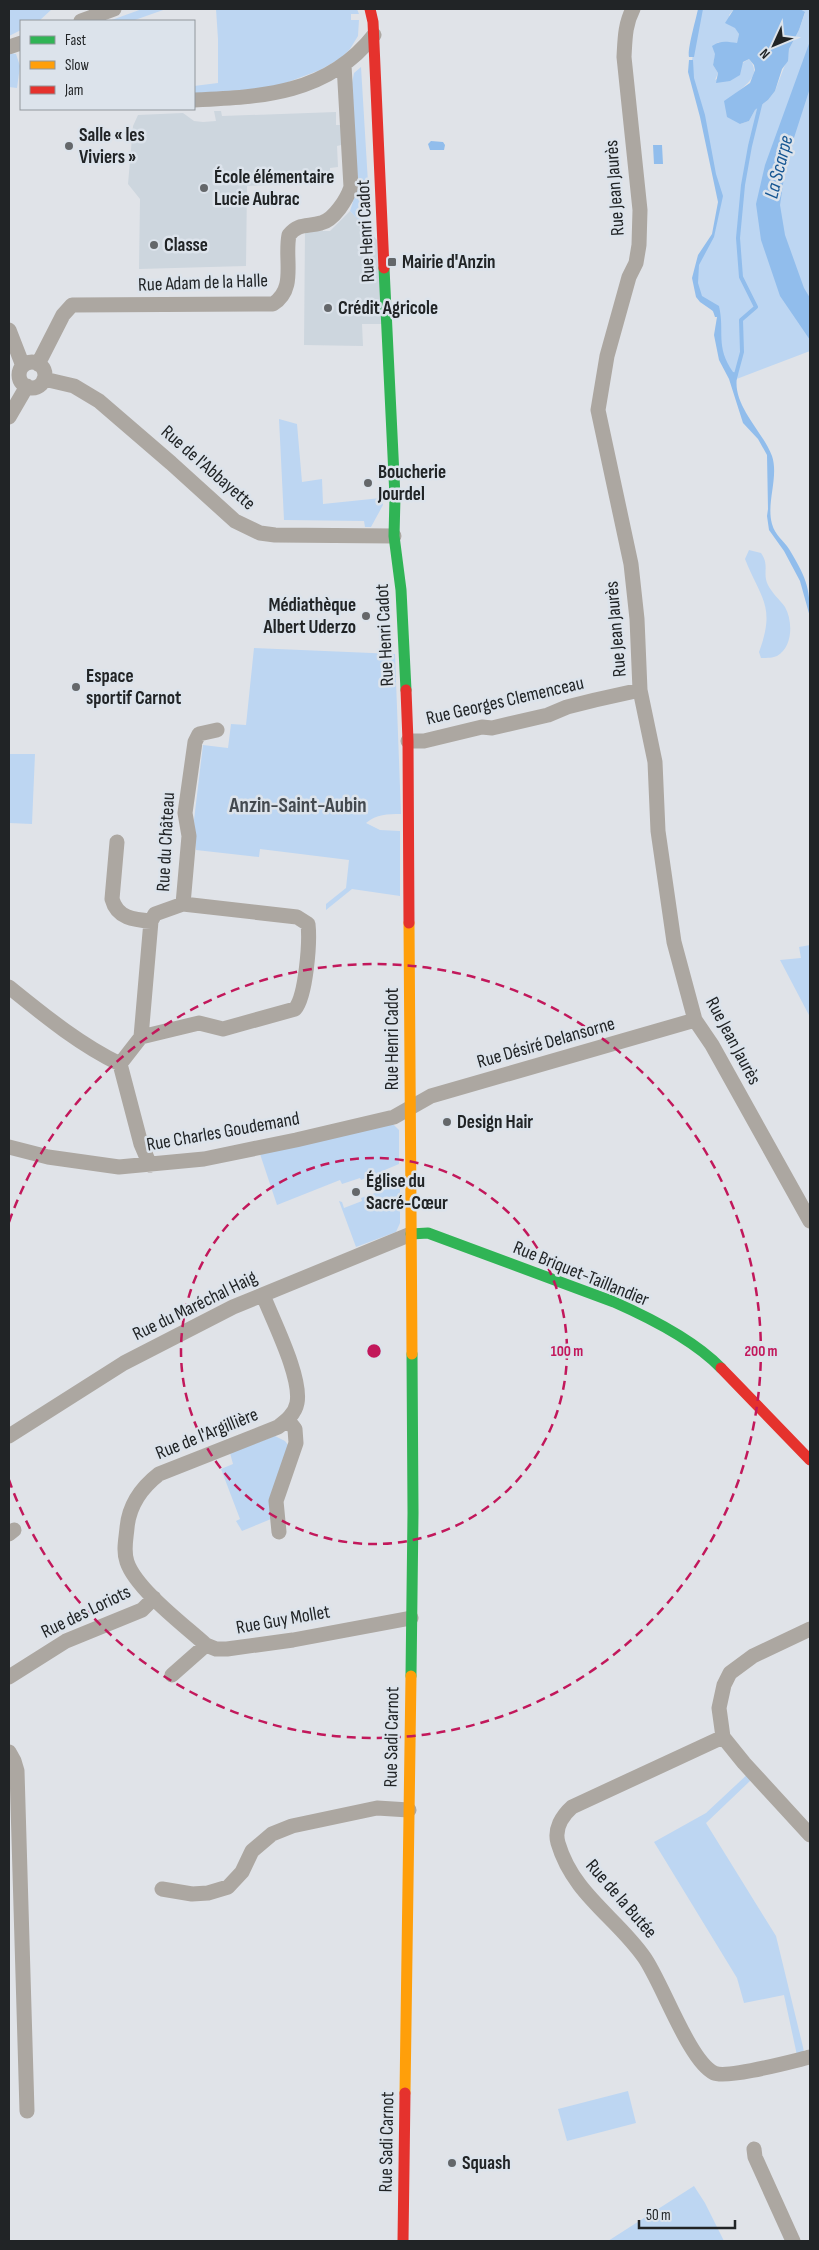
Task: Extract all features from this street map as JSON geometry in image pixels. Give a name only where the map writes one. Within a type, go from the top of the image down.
[{"type":"main road","name":"Rue Henri Cadot","points":[[370,9],[374,35],[394,478],[394,536],[401,590],[408,741],[411,1234]]},
{"type":"main road","name":"Rue Briquet-Taillandier","points":[[411,1234],[428,1233],[637,1312],[683,1340],[718,1365],[810,1460]]},
{"type":"main road","name":"Rue Sadi Carnot","points":[[403,2241],[411,1618],[413,1344],[411,1234]]},
{"type":"street","points":[[85,20],[114,9]]},
{"type":"street","name":"Rue Jean Jaurès","points":[[634,9],[628,18],[625,32],[624,57],[640,210],[638,246],[636,263],[629,277],[607,356],[598,410],[631,564],[640,690],[655,762],[658,832],[674,942],[695,1020],[712,1045],[810,1221]]},
{"type":"street","points":[[195,100],[259,97],[290,90],[317,80],[344,65],[374,35]]},
{"type":"street","name":"Rue Adam de la Halle","points":[[31,365],[63,315],[72,306],[273,304],[280,299],[288,288],[289,236],[300,226],[322,223],[329,219],[349,195],[351,187],[344,65]]},
{"type":"street","points":[[9,330],[31,365],[43,369],[44,379],[37,387],[27,386],[20,377],[31,365]]},
{"type":"street","name":"Rue de l'Abbayette","points":[[44,379],[74,386],[98,401],[171,463],[235,522],[246,528],[275,535],[394,536]]},
{"type":"street","points":[[9,417],[27,386]]},
{"type":"street","name":"Rue Georges Clemenceau","points":[[408,741],[424,741],[482,727],[492,728],[548,715],[595,700],[640,690]]},
{"type":"street","name":"Rue du Château","points":[[151,921],[155,914],[182,904],[189,836],[185,813],[195,742],[199,734],[217,730]]},
{"type":"street","points":[[117,842],[112,899],[114,906],[120,913],[132,920],[151,921],[141,1037],[120,1064]]},
{"type":"street","points":[[141,1037],[199,1023],[223,1029],[294,1010],[302,996],[309,935],[308,924],[297,917],[182,904]]},
{"type":"street","points":[[9,988],[96,1052],[120,1064],[141,1144],[150,1165]]},
{"type":"street","name":"Rue Désiré Delansorne","points":[[410,1108],[431,1096],[695,1020]]},
{"type":"street","name":"Rue Charles Goudemand","points":[[9,1147],[48,1157],[119,1167],[150,1165],[204,1159],[296,1140],[394,1117],[410,1108]]},
{"type":"street","name":"Rue du Maréchal Haig","points":[[9,1436],[124,1362],[233,1307],[411,1234]]},
{"type":"street","name":"Rue de l'Argillière","points":[[206,1645],[154,1598],[134,1575],[127,1562],[125,1549],[128,1521],[135,1501],[145,1485],[159,1474],[229,1448],[278,1427],[288,1420],[297,1405],[298,1393],[295,1376],[263,1295]]},
{"type":"street","points":[[279,1532],[276,1501],[296,1443],[295,1429],[288,1420]]},
{"type":"street","name":"Rue des Loriots","points":[[9,1677],[66,1641],[142,1610],[154,1598]]},
{"type":"street","name":"Rue Guy Mollet","points":[[206,1645],[216,1649],[227,1650],[411,1618]]},
{"type":"street","points":[[810,1629],[753,1656],[730,1673],[724,1685],[719,1708],[723,1737],[744,1763],[810,1835]]},
{"type":"street","points":[[172,1675],[206,1645]]},
{"type":"street","name":"Rue de la Butée","points":[[723,1737],[572,1807],[564,1814],[560,1823],[557,1832],[557,1842],[566,1863],[582,1890],[644,1956],[693,2049],[708,2069],[716,2074],[725,2075],[810,2057]]},
{"type":"street","points":[[9,1752],[14,1760],[17,1771],[27,2111]]},
{"type":"street","points":[[162,1890],[192,1894],[208,1893],[228,1887],[242,1872],[252,1851],[272,1834],[292,1826],[377,1808],[409,1810]]},
{"type":"street","points":[[754,2149],[755,2156],[793,2241]]},
{"type":"shaded area","points":[[9,9],[52,9],[40,20],[20,20],[20,30],[9,36]]},
{"type":"shaded area","points":[[142,9],[166,9],[135,20],[112,20]]},
{"type":"shaded area","points":[[216,9],[357,9],[359,14],[351,14],[351,20],[359,20],[358,36],[350,49],[341,58],[320,70],[275,87],[195,94],[195,86],[218,83]]},
{"type":"shaded area","points":[[700,9],[734,9],[729,15],[739,34],[737,44],[718,42],[713,65],[718,73],[715,80],[749,59],[753,65],[754,71],[750,81],[732,98],[740,124],[749,121],[755,110],[768,100],[775,91],[788,57],[789,49],[805,13],[800,9],[810,9],[810,351],[734,380],[722,359],[717,317],[698,292],[696,267],[712,238],[721,200],[690,73]]},
{"type":"shaded area","points":[[9,53],[16,54],[20,66],[17,88],[9,87]]},
{"type":"shaded area","points":[[361,67],[370,216],[367,229],[350,211],[357,189],[352,83],[354,73]]},
{"type":"shaded area","name":"École élémentaire Lucie Aubrac","points":[[214,111],[221,111],[222,116],[336,112],[336,125],[341,125],[341,145],[337,146],[338,167],[330,168],[330,175],[323,175],[323,182],[247,186],[246,266],[139,269],[140,199],[128,184],[133,126],[138,115],[183,113],[194,121],[203,122],[216,121]]},
{"type":"shaded area","points":[[350,211],[378,241],[382,324],[362,324],[363,346],[304,345],[305,231],[330,231]]},
{"type":"shaded area","points":[[279,419],[297,424],[302,482],[322,479],[323,504],[381,498],[383,505],[371,527],[365,527],[364,521],[284,520]]},
{"type":"shaded area","points":[[749,550],[761,553],[764,557],[766,581],[788,613],[790,626],[789,640],[782,652],[774,657],[761,658],[759,652],[764,636],[766,613],[761,594],[745,559]]},
{"type":"shaded area","points":[[254,648],[395,654],[401,814],[382,815],[366,823],[380,830],[400,831],[400,896],[352,889],[326,910],[326,904],[346,888],[349,860],[260,849],[259,857],[196,850],[194,820],[203,745],[228,748],[231,724],[246,725]]},
{"type":"shaded area","points":[[9,754],[35,754],[32,824],[9,823]]},
{"type":"shaded area","points":[[810,945],[810,1017],[780,960],[801,958],[799,947]]},
{"type":"shaded area","points":[[392,1123],[399,1130],[399,1164],[361,1180],[360,1178],[342,1184],[340,1180],[277,1205],[260,1154]]},
{"type":"shaded area","points":[[392,1187],[400,1188],[400,1223],[396,1232],[356,1247],[339,1201],[342,1202],[344,1208],[362,1201],[361,1198]]},
{"type":"shaded area","points":[[275,1436],[285,1441],[288,1445],[271,1519],[242,1531],[236,1521],[240,1519],[221,1469],[233,1464],[230,1453]]},
{"type":"shaded area","points":[[751,1771],[751,1780],[706,1823],[776,1936],[805,2058],[798,2060],[784,1995],[744,2003],[737,1978],[654,1842],[706,1813]]},
{"type":"shaded area","points":[[628,2091],[636,2123],[567,2141],[558,2109]]},
{"type":"shaded area","points":[[694,2186],[705,2203],[724,2241],[608,2241]]},
{"type":"water","points":[[698,9],[703,9],[694,57],[689,57],[690,41]]},
{"type":"water","points":[[734,9],[800,9],[805,12],[799,30],[789,49],[788,61],[782,69],[775,91],[768,100],[755,110],[749,121],[740,124],[727,117],[724,101],[750,83],[755,70],[754,65],[749,59],[743,62],[740,75],[730,81],[716,83],[718,73],[713,65],[715,54],[712,46],[721,42],[737,43],[739,34],[735,28],[725,23]]},
{"type":"water","name":"La Scarpe","points":[[810,41],[810,88],[792,144],[780,205],[785,235],[804,288],[810,298],[810,340],[780,296],[761,240],[756,204],[765,165]]},
{"type":"water","points":[[689,60],[693,60],[694,78],[705,115],[716,174],[723,196],[714,237],[699,265],[698,283],[702,296],[719,306],[722,347],[727,363],[733,372],[738,373],[738,395],[742,406],[768,446],[772,456],[774,473],[770,507],[772,524],[777,535],[789,549],[806,581],[810,617],[800,581],[784,551],[769,530],[767,516],[767,455],[758,439],[743,423],[729,379],[719,360],[714,335],[717,317],[715,317],[713,311],[696,297],[692,278],[698,255],[712,234],[718,202],[700,117],[688,72]]},
{"type":"water","points":[[431,141],[443,142],[445,145],[444,150],[430,150],[428,144]]},
{"type":"water","points":[[653,145],[662,145],[663,164],[654,164]]},
{"type":"waterway","points":[[735,378],[742,352],[741,320],[756,307],[741,277],[738,238],[743,185],[761,101]]},
{"type":"traffic: fast","points":[[384,268],[395,497],[394,536],[401,590],[406,690]]},
{"type":"traffic: fast","points":[[411,1234],[428,1233],[614,1302],[656,1322],[685,1339],[721,1368]]},
{"type":"traffic: fast","points":[[411,1676],[412,1354]]},
{"type":"traffic: slow","points":[[409,923],[412,1354]]},
{"type":"traffic: slow","points":[[405,2093],[411,1676]]},
{"type":"traffic: jam","points":[[370,9],[373,22],[384,268]]},
{"type":"traffic: jam","points":[[406,690],[409,923]]},
{"type":"traffic: jam","points":[[721,1368],[810,1460]]},
{"type":"traffic: jam","points":[[403,2241],[405,2093]]},
{"type":"place","name":"Salle « les Viviers »","points":[[69,146]]},
{"type":"place","name":"École élémentaire Lucie Aubrac","points":[[204,188]]},
{"type":"place","name":"Classe","points":[[154,245]]},
{"type":"place","name":"Mairie d'Anzin","points":[[392,262]]},
{"type":"place","name":"Crédit Agricole","points":[[328,308]]},
{"type":"place","name":"Boucherie Jourdel","points":[[368,483]]},
{"type":"place","name":"Médiathèque Albert Uderzo","points":[[366,616]]},
{"type":"place","name":"Espace sportif Carnot","points":[[76,687]]},
{"type":"place","name":"Design Hair","points":[[447,1122]]},
{"type":"place","name":"Église du Sacré-Cœur","points":[[356,1192]]},
{"type":"place","name":"Squash","points":[[452,2163]]},
{"type":"district","name":"Anzin-Saint-Aubin","points":[[298,805]]}]
